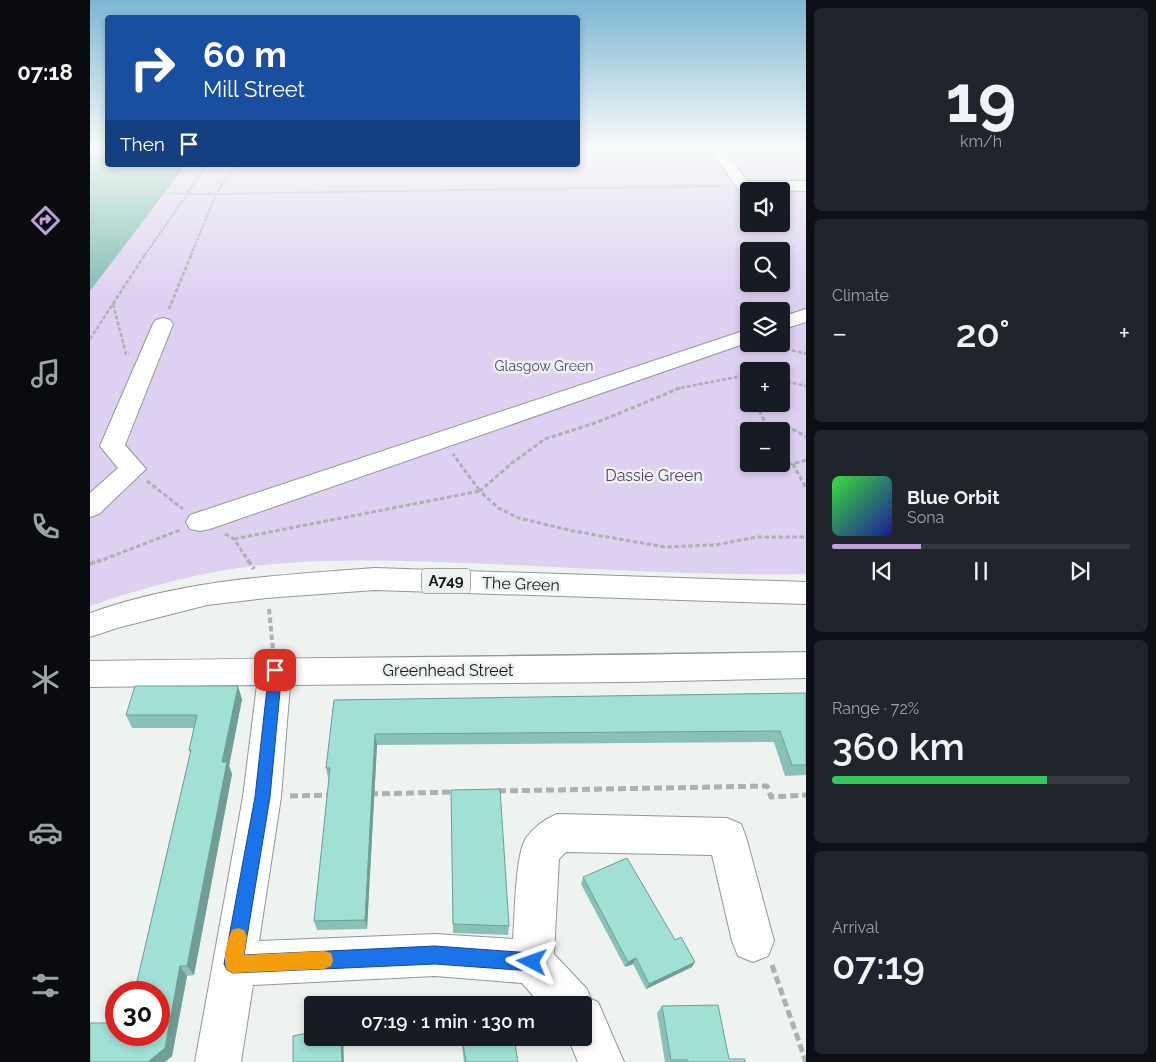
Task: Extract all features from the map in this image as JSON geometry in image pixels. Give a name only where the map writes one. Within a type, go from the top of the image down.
[{"type":"street","points":[[790,321],[806,316]]},
{"type":"street","points":[[90,508],[133,469],[112,446],[163,324]]},
{"type":"street","points":[[200,522],[443,441],[740,338]]},
{"type":"street","name":"The Green","points":[[90,625],[207,594],[266,587],[375,579],[806,593]]},
{"type":"street","name":"Greenhead Street","points":[[90,674],[275,670],[643,670],[806,665]]},
{"type":"street","points":[[218,1062],[262,797],[275,670]]},
{"type":"street","points":[[532,962],[540,852],[557,833],[727,836],[753,941]]},
{"type":"street","points":[[233,964],[435,955],[532,962],[563,996]]},
{"type":"street","points":[[592,1040],[602,1062]]},
{"type":"path","points":[[90,339],[183,199]]},
{"type":"path","points":[[163,324],[214,199]]},
{"type":"path","points":[[113,304],[126,354],[150,354]]},
{"type":"path","points":[[790,350],[806,354]]},
{"type":"path","points":[[234,538],[480,491],[512,462],[545,439],[598,422],[676,389],[740,376]]},
{"type":"path","points":[[790,382],[806,386]]},
{"type":"path","points":[[790,428],[806,437]]},
{"type":"path","points":[[443,441],[480,491],[498,508],[519,518],[665,547],[715,545],[757,537],[806,537]]},
{"type":"path","points":[[790,464],[806,460]]},
{"type":"path","points":[[793,464],[806,488]]},
{"type":"path","points":[[90,564],[200,522]]},
{"type":"path","points":[[266,587],[275,670]]},
{"type":"path","points":[[492,791],[767,786],[772,797],[806,795]]},
{"type":"path","points":[[364,794],[462,792]]},
{"type":"path","points":[[262,797],[335,795]]},
{"type":"path","points":[[753,941],[773,967],[806,1062]]},
{"type":"green space","name":"Glasgow Green","points":[[160,199],[740,199],[740,232],[790,232],[790,199],[806,199],[806,574],[680,573],[421,561],[298,562],[250,566],[204,574],[158,585],[90,606],[90,291]]},
{"type":"shaded area","points":[[90,199],[160,199],[90,291]]},
{"type":"building","points":[[135,686],[238,686],[222,762],[227,762],[187,966],[180,966],[170,1021],[170,981],[137,981],[191,750],[189,750],[197,715],[126,715]]},
{"type":"building","points":[[806,693],[806,765],[792,765],[780,731],[375,734],[365,920],[314,921],[330,768],[326,768],[334,700]]},
{"type":"building","points":[[500,789],[509,926],[453,924],[451,790]]},
{"type":"building","points":[[627,858],[675,940],[681,937],[695,962],[649,984],[636,958],[628,962],[583,877]]},
{"type":"building","points":[[718,1005],[729,1059],[745,1059],[745,1062],[688,1062],[688,1060],[671,1060],[662,1006]]},
{"type":"building","points":[[90,1023],[105,1023],[105,1046],[165,1046],[165,1048],[148,1062],[90,1062]]},
{"type":"building","points":[[304,1034],[304,1046],[341,1046],[342,1062],[293,1062],[293,1036]]},
{"type":"building","points":[[463,1046],[515,1046],[518,1062],[466,1062]]},
{"type":"slow traffic","points":[[238,936],[233,964],[324,960]]},
{"type":"route","points":[[275,670],[262,797],[233,964],[435,955],[532,962]]},
{"type":"park label","name":"Dassie Green","points":[[654,475]]}]
